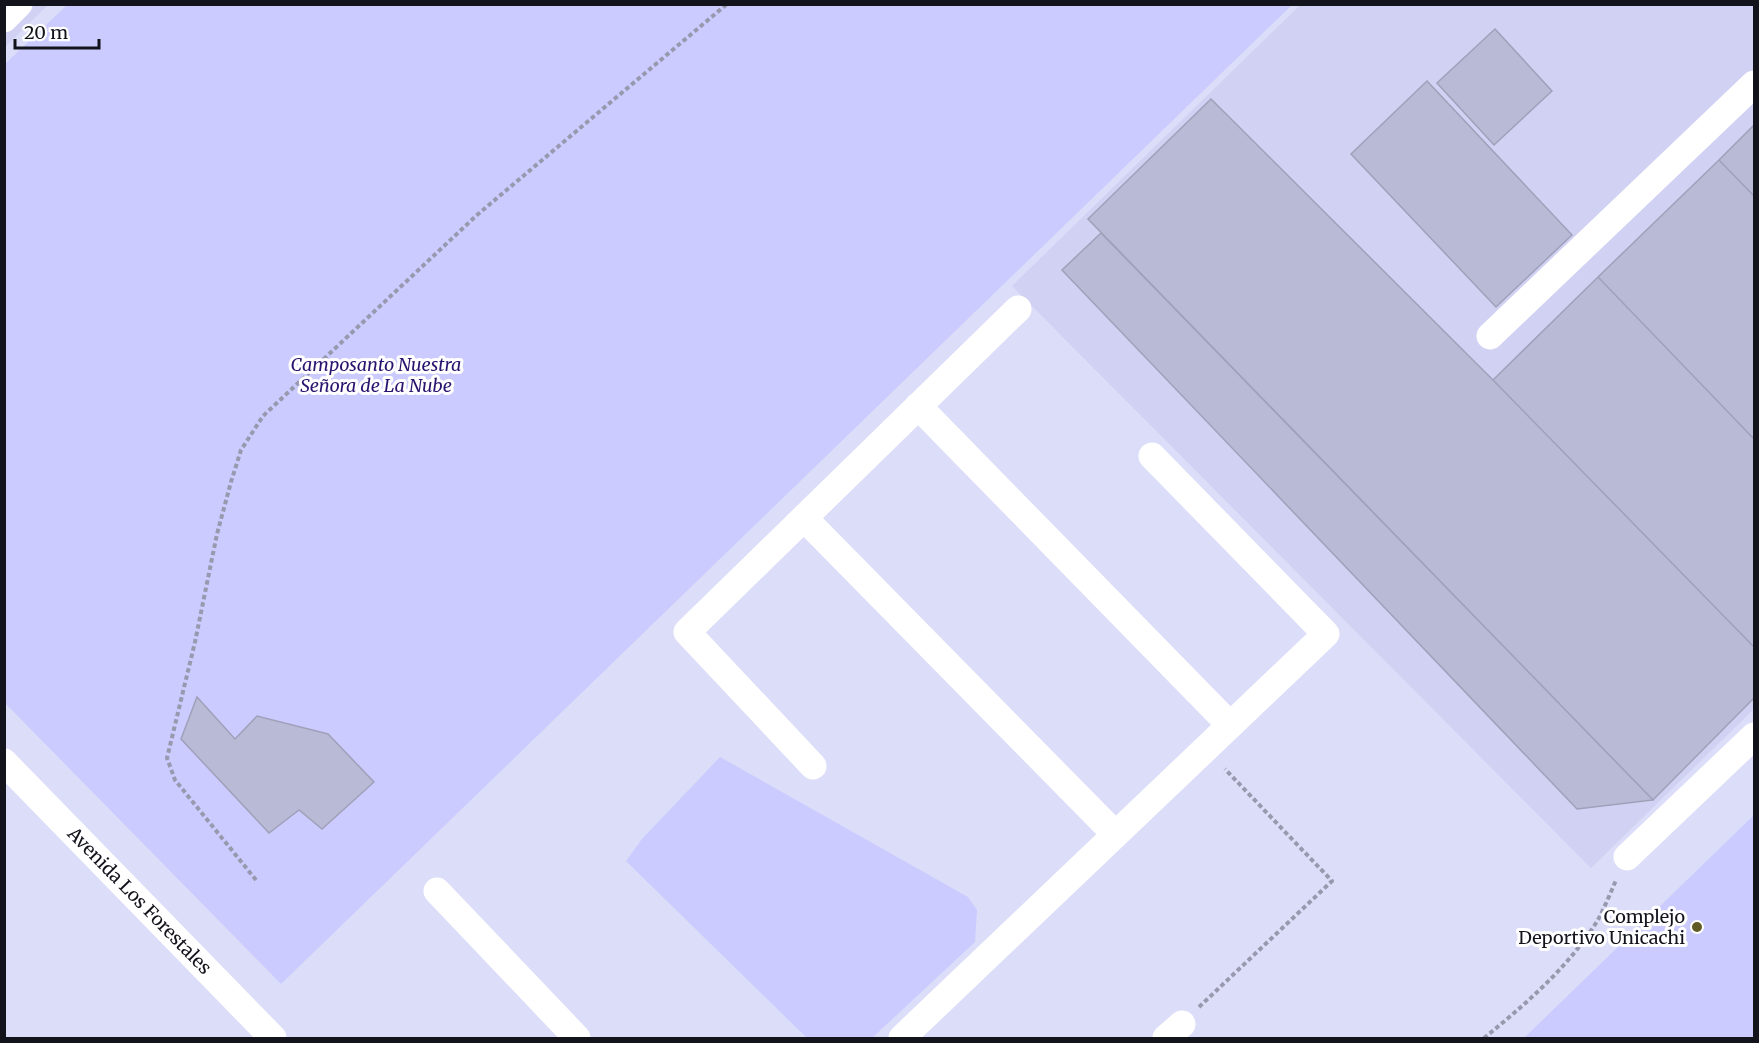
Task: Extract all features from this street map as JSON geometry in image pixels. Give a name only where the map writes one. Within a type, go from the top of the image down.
[{"type":"street","points":[[4,19],[19,4]]},
{"type":"street","points":[[1490,336],[1755,84]]},
{"type":"street","points":[[813,766],[687,632],[1018,309]]},
{"type":"street","points":[[918,406],[1230,725]]},
{"type":"street","points":[[902,1038],[1326,634],[1152,456]]},
{"type":"street","points":[[804,518],[1116,834]]},
{"type":"street","points":[[1627,857],[1755,736]]},
{"type":"street","name":"Avenida Los Forestales","points":[[4,762],[273,1038]]},
{"type":"street","points":[[437,891],[577,1038]]},
{"type":"path","points":[[256,880],[175,780],[167,758],[195,642],[217,534],[241,450],[263,416],[477,215],[727,4]]},
{"type":"path","points":[[1174,1031],[1332,881],[1205,748]]},
{"type":"path","points":[[1484,1038],[1529,1002],[1578,948],[1599,917],[1627,857]]},
{"type":"shaded area","points":[[5,5],[48,5],[5,47]]},
{"type":"shaded area","points":[[1300,5],[1754,5],[1754,709],[1591,868],[1012,286]]},
{"type":"green space","name":"Camposanto Nuestra Señora de La Nube","points":[[67,5],[1292,5],[281,984],[5,703],[5,64]]},
{"type":"green space","points":[[720,757],[968,897],[977,910],[975,942],[872,1038],[807,1038],[626,861],[642,839]]},
{"type":"green space","name":"Complejo Deportivo Unicachi","points":[[1754,815],[1754,1038],[1524,1038]]},
{"type":"building","points":[[1495,29],[1552,91],[1494,145],[1437,83]]},
{"type":"building","points":[[1427,81],[1572,235],[1496,307],[1351,154]]},
{"type":"building","points":[[1211,99],[1493,380],[1754,647],[1754,698],[1653,800],[1088,219]]},
{"type":"building","points":[[1754,125],[1754,196],[1719,160]]},
{"type":"building","points":[[1719,160],[1754,196],[1754,439],[1598,277]]},
{"type":"building","points":[[1101,233],[1653,800],[1577,809],[1062,270]]},
{"type":"building","points":[[1598,277],[1754,439],[1754,647],[1493,380]]},
{"type":"building","points":[[197,697],[235,739],[257,716],[328,734],[374,782],[322,829],[299,810],[269,833],[181,739]]},
{"type":"place","name":"Complejo Deportivo Unicachi","points":[[1697,927]]}]
